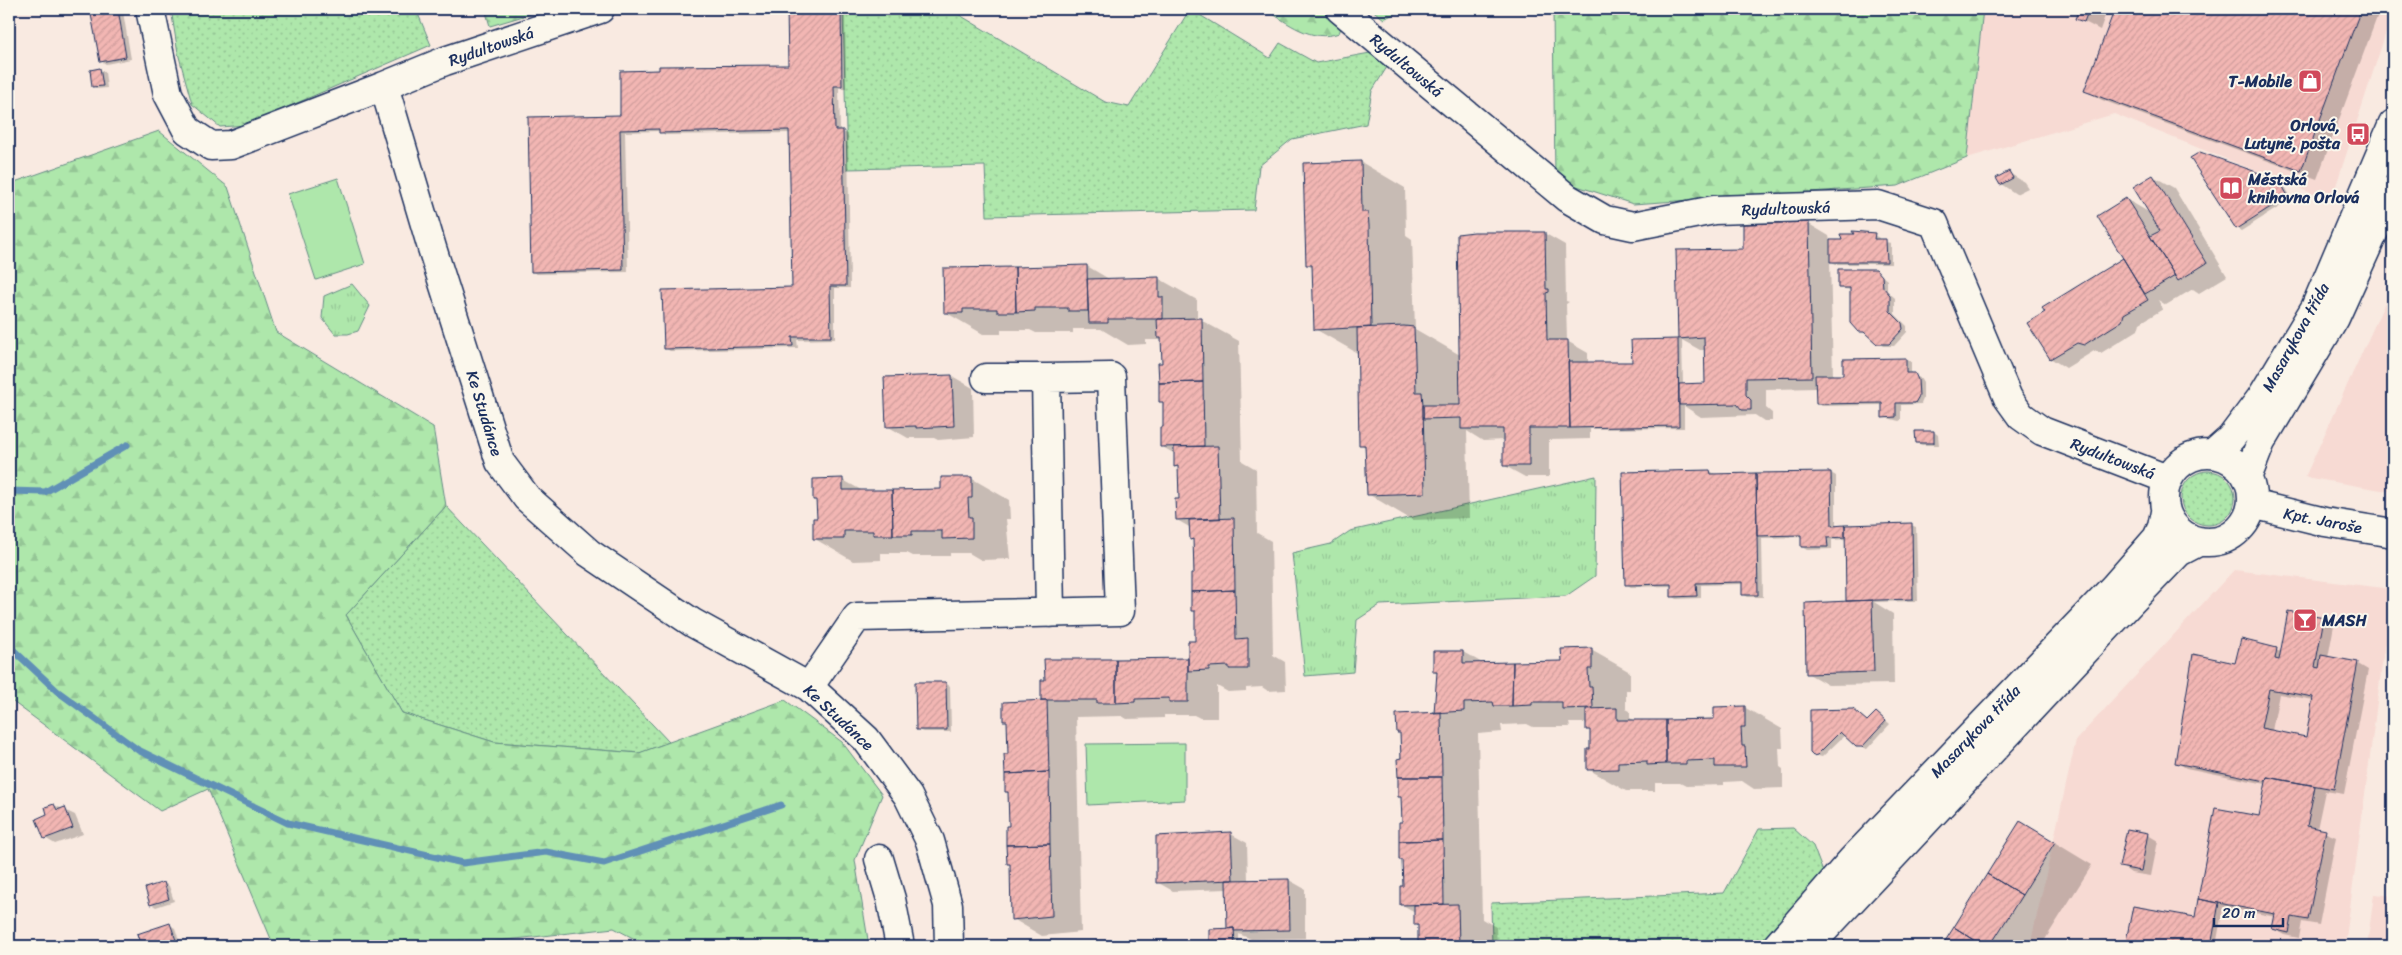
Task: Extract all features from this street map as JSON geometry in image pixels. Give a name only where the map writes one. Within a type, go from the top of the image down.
[{"type":"street","points":[[150,9],[168,94],[188,130],[211,146],[231,145],[384,86]]},
{"type":"street","name":"Rydultowská","points":[[384,86],[445,62],[600,9]]},
{"type":"street","name":"Rydultowská","points":[[1340,9],[1568,198],[1605,220],[1633,226],[1714,210],[1878,205],[1934,223],[2008,398],[2021,416],[2042,431],[2167,479]]},
{"type":"street","name":"Ke Studánce","points":[[384,86],[432,248],[500,462],[526,498],[590,553],[692,623],[809,687],[866,739],[908,796],[930,841],[948,905],[949,946]]},
{"type":"street","name":"Masarykova třída","points":[[2213,454],[2231,438],[2261,398],[2315,308],[2393,124]]},
{"type":"street","name":"Masarykova třída","points":[[2247,478],[2261,442],[2335,318],[2393,190]]},
{"type":"street","points":[[809,687],[856,617],[1120,611],[1111,377],[986,378]]},
{"type":"street","points":[[1046,378],[1050,613]]},
{"type":"street","points":[[2204,454],[2213,454],[2233,462],[2247,478],[2252,504],[2247,522],[2233,535],[2221,540],[2200,541],[2191,539],[2177,530],[2166,512],[2164,490],[2167,479],[2180,463],[2204,454]]},
{"type":"street","name":"Kpt. Jaroše","points":[[2252,504],[2325,522],[2393,533]]},
{"type":"street","name":"Masarykova třída","points":[[1777,946],[1852,860],[2114,587],[2156,538],[2162,527],[2166,512]]},
{"type":"street","name":"Masarykova třída","points":[[1809,946],[2179,552],[2200,541]]},
{"type":"street","points":[[879,860],[891,899],[900,946]]},
{"type":"shaded area","points":[[1983,9],[2393,9],[2393,11],[2331,201],[2114,114],[1967,158]]},
{"type":"shaded area","points":[[2393,285],[2393,492],[2305,477]]},
{"type":"shaded area","points":[[2234,570],[2392,589],[2345,946],[2030,946],[2076,740]]},
{"type":"shaded area","points":[[2374,894],[2393,896],[2393,946],[2367,946]]},
{"type":"green space","points":[[171,9],[416,9],[431,45],[246,125],[220,127],[192,104],[178,53]]},
{"type":"green space","points":[[485,9],[547,9],[490,26]]},
{"type":"green space","points":[[843,9],[954,9],[953,11],[1105,102],[1129,107],[1190,9],[1270,58],[1280,43],[1316,63],[1370,53],[1380,55],[1388,61],[1387,67],[1372,91],[1366,124],[1292,139],[1259,166],[1254,210],[987,216],[985,166],[847,169]]},
{"type":"green space","points":[[1265,9],[1334,9],[1343,23],[1339,33],[1319,35],[1300,30]]},
{"type":"green space","points":[[1371,9],[1403,9],[1384,19]]},
{"type":"green space","points":[[1553,9],[1983,9],[1967,158],[1898,186],[1633,204],[1555,179]]},
{"type":"green space","points":[[159,131],[228,187],[276,332],[433,427],[446,506],[346,615],[402,713],[494,742],[639,753],[785,700],[842,742],[882,795],[855,860],[869,946],[648,946],[614,928],[453,946],[345,946],[311,940],[296,946],[274,946],[208,789],[160,811],[9,699],[9,184]]},
{"type":"green space","points":[[338,178],[365,264],[316,280],[288,194]]},
{"type":"green space","points":[[352,284],[370,306],[358,331],[348,334],[335,334],[322,318],[324,296]]},
{"type":"green space","points":[[2203,471],[2213,471],[2223,475],[2231,483],[2235,498],[2231,513],[2223,521],[2213,525],[2203,525],[2193,521],[2185,513],[2181,503],[2181,493],[2185,483],[2193,475]]},
{"type":"green space","points":[[1596,476],[1595,576],[1566,596],[1380,605],[1357,620],[1353,672],[1305,676],[1292,553],[1331,544],[1350,531]]},
{"type":"green space","points":[[446,506],[669,742],[640,753],[494,742],[402,713],[346,615]]},
{"type":"green space","points":[[1185,743],[1185,800],[1088,805],[1086,744]]},
{"type":"green space","points":[[1793,828],[1813,846],[1823,872],[1761,946],[1492,946],[1491,903],[1724,893],[1759,829]]},
{"type":"building","points":[[90,9],[118,9],[126,57],[100,62]]},
{"type":"building","points":[[120,9],[137,9],[120,12]]},
{"type":"building","points":[[787,9],[841,9],[842,86],[834,86],[835,130],[843,130],[846,286],[830,286],[831,337],[792,337],[793,346],[664,349],[662,290],[792,287],[789,130],[659,133],[659,129],[620,130],[623,270],[531,272],[528,117],[620,115],[620,71],[659,70],[659,66],[788,65]]},
{"type":"building","points":[[2079,9],[2089,9],[2084,22],[2075,19]]},
{"type":"building","points":[[2108,9],[2361,9],[2301,171],[2084,91],[2114,11]]},
{"type":"building","points":[[100,68],[103,86],[92,87],[90,70]]},
{"type":"building","points":[[2200,152],[2279,180],[2288,196],[2236,229],[2190,158]]},
{"type":"building","points":[[1361,161],[1362,212],[1368,212],[1369,226],[1371,327],[1314,330],[1312,265],[1306,265],[1303,163]]},
{"type":"building","points":[[2009,171],[2013,178],[2000,185],[1996,178]]},
{"type":"building","points":[[2153,175],[2207,263],[2178,281],[2150,236],[2160,231],[2133,187]]},
{"type":"building","points":[[2126,198],[2175,276],[2145,294],[2097,216]]},
{"type":"building","points":[[1809,222],[1812,377],[1746,378],[1746,395],[1751,400],[1751,410],[1742,410],[1737,404],[1679,405],[1679,384],[1705,383],[1704,337],[1678,339],[1676,250],[1743,249],[1743,224]]},
{"type":"building","points":[[1852,231],[1875,233],[1874,239],[1886,239],[1887,262],[1830,262],[1830,240],[1842,240],[1840,234],[1854,234]]},
{"type":"building","points":[[1474,232],[1545,232],[1546,289],[1549,289],[1549,292],[1546,293],[1547,340],[1568,340],[1570,428],[1529,428],[1529,466],[1503,466],[1503,429],[1461,429],[1461,418],[1423,419],[1423,405],[1460,405],[1457,234]]},
{"type":"building","points":[[2123,258],[2148,300],[2124,314],[2122,321],[2084,345],[2077,343],[2050,359],[2027,323],[2045,312],[2042,308]]},
{"type":"building","points":[[1087,265],[1088,311],[1068,311],[1068,308],[1035,308],[1035,311],[1016,312],[1015,267]]},
{"type":"building","points":[[1015,267],[1016,312],[997,312],[997,309],[963,309],[963,313],[944,313],[943,268]]},
{"type":"building","points":[[1838,269],[1876,269],[1882,276],[1883,287],[1890,295],[1890,311],[1902,323],[1903,329],[1889,344],[1877,344],[1864,332],[1858,332],[1850,323],[1850,288],[1838,288]]},
{"type":"building","points":[[1159,277],[1159,297],[1163,297],[1163,319],[1108,319],[1108,323],[1089,323],[1087,279]]},
{"type":"building","points":[[1202,318],[1203,382],[1159,383],[1158,363],[1162,363],[1161,338],[1158,338],[1157,319]]},
{"type":"building","points":[[1414,327],[1416,392],[1422,392],[1423,405],[1425,493],[1367,495],[1365,445],[1359,445],[1357,328]]},
{"type":"building","points":[[1678,339],[1679,426],[1570,428],[1568,362],[1632,362],[1631,340]]},
{"type":"building","points":[[1906,358],[1906,373],[1915,373],[1918,380],[1919,396],[1915,403],[1896,403],[1896,417],[1882,418],[1882,403],[1816,404],[1815,375],[1843,375],[1843,359]]},
{"type":"building","points":[[952,375],[954,426],[886,427],[884,377]]},
{"type":"building","points":[[1203,382],[1204,446],[1160,447],[1160,427],[1163,427],[1163,402],[1159,402],[1159,383]]},
{"type":"building","points":[[1915,431],[1934,431],[1934,443],[1916,443]]},
{"type":"building","points":[[1218,446],[1220,518],[1176,520],[1175,499],[1179,499],[1178,466],[1174,467],[1174,447]]},
{"type":"building","points":[[1710,470],[1711,474],[1756,473],[1758,595],[1742,595],[1742,582],[1696,583],[1697,596],[1671,597],[1671,584],[1625,585],[1622,472]]},
{"type":"building","points":[[1831,472],[1832,526],[1845,525],[1845,537],[1827,538],[1828,547],[1801,547],[1801,535],[1757,536],[1756,473]]},
{"type":"building","points":[[941,477],[972,477],[972,498],[968,498],[969,517],[972,517],[972,538],[942,539],[942,531],[912,531],[912,535],[893,535],[892,490],[941,489]]},
{"type":"building","points":[[843,478],[843,490],[892,490],[893,535],[873,535],[873,531],[844,531],[844,539],[813,539],[813,518],[817,518],[816,500],[813,500],[813,479]]},
{"type":"building","points":[[1234,518],[1235,590],[1191,592],[1191,573],[1194,573],[1193,539],[1190,540],[1189,520]]},
{"type":"building","points":[[1912,523],[1913,599],[1846,601],[1845,525]]},
{"type":"building","points":[[1235,590],[1236,639],[1248,638],[1248,669],[1229,669],[1229,666],[1209,667],[1209,670],[1188,671],[1188,641],[1195,641],[1195,611],[1191,611],[1191,592]]},
{"type":"building","points":[[1872,600],[1874,672],[1806,674],[1805,603]]},
{"type":"building","points":[[2288,611],[2324,618],[2315,667],[2319,668],[2321,655],[2358,662],[2334,789],[2267,777],[2266,781],[2175,763],[2193,654],[2235,663],[2241,639],[2277,648],[2275,659],[2279,660]],"holes":[[[2269,689],[2313,697],[2306,737],[2261,728]]]},
{"type":"building","points":[[1592,648],[1592,669],[1588,669],[1589,687],[1592,687],[1593,708],[1562,709],[1562,702],[1532,702],[1532,705],[1512,706],[1513,662],[1562,661],[1561,649]]},
{"type":"building","points":[[1433,651],[1463,651],[1463,663],[1513,662],[1512,706],[1494,706],[1493,702],[1464,703],[1464,711],[1434,713],[1437,672],[1433,672]]},
{"type":"building","points":[[1188,658],[1188,702],[1169,702],[1169,698],[1135,699],[1135,702],[1116,703],[1116,659]]},
{"type":"building","points":[[1044,659],[1116,659],[1116,703],[1097,703],[1097,700],[1041,700],[1041,680],[1045,680]]},
{"type":"building","points":[[915,682],[946,682],[947,730],[916,730]]},
{"type":"building","points":[[1047,700],[1049,772],[1005,774],[1004,754],[1008,754],[1007,721],[1003,721],[1003,702]]},
{"type":"building","points":[[1745,706],[1745,727],[1741,727],[1742,746],[1745,746],[1746,767],[1715,767],[1715,760],[1686,761],[1686,764],[1666,764],[1666,720],[1714,719],[1714,707]]},
{"type":"building","points":[[1617,708],[1617,720],[1666,720],[1666,764],[1647,765],[1647,761],[1618,762],[1618,769],[1587,770],[1587,749],[1590,749],[1590,730],[1586,730],[1586,709]]},
{"type":"building","points":[[1853,709],[1867,721],[1876,712],[1886,721],[1862,747],[1856,747],[1840,732],[1817,755],[1813,756],[1810,753],[1810,710]]},
{"type":"building","points":[[1441,712],[1442,777],[1398,777],[1397,759],[1401,758],[1400,733],[1397,733],[1396,714]]},
{"type":"building","points":[[1049,772],[1050,844],[1006,845],[1006,826],[1009,826],[1008,792],[1005,792],[1005,774]]},
{"type":"building","points":[[1398,777],[1442,777],[1443,840],[1399,841],[1399,822],[1402,822],[1401,797],[1398,797]]},
{"type":"building","points":[[2267,777],[2315,786],[2307,826],[2326,830],[2308,920],[2292,917],[2289,933],[2272,929],[2275,914],[2198,899],[2215,808],[2259,816]]},
{"type":"building","points":[[54,804],[57,810],[65,807],[73,828],[44,839],[36,819],[47,814],[45,807]]},
{"type":"building","points":[[2020,821],[2055,842],[2022,895],[1987,874]]},
{"type":"building","points":[[2127,829],[2148,833],[2141,871],[2119,867]]},
{"type":"building","points":[[1231,832],[1233,880],[1156,883],[1156,836]]},
{"type":"building","points":[[1443,840],[1444,904],[1400,905],[1400,886],[1403,886],[1402,860],[1399,860],[1399,841]]},
{"type":"building","points":[[1050,844],[1052,916],[1011,920],[1010,864],[1007,864],[1006,845]]},
{"type":"building","points":[[1987,874],[2022,895],[1990,946],[1984,946],[1954,927]]},
{"type":"building","points":[[1289,879],[1290,930],[1234,931],[1234,928],[1227,929],[1226,880]]},
{"type":"building","points":[[164,882],[169,899],[150,905],[145,888]]},
{"type":"building","points":[[2198,899],[2219,903],[2211,946],[2125,946],[2133,906],[2195,917]]},
{"type":"building","points":[[1458,904],[1459,946],[1418,946],[1418,925],[1414,925],[1414,905]]},
{"type":"building","points":[[170,923],[178,946],[141,946],[137,934]]},
{"type":"building","points":[[1954,927],[1984,946],[1942,946]]},
{"type":"building","points":[[1234,928],[1235,946],[1209,946],[1209,929]]},
{"type":"waterway","points":[[9,491],[45,492],[127,445]]},
{"type":"waterway","points":[[9,646],[57,691],[138,750],[288,823],[463,863],[546,852],[604,863],[781,805]]},
{"type":"place","name":"T-Mobile","points":[[2310,81]]},
{"type":"place","name":"Orlová, Lutyně, pošta","points":[[2358,134]]},
{"type":"place","name":"Městská knihovna Orlová","points":[[2231,188]]},
{"type":"place","name":"MASH","points":[[2305,620]]}]
